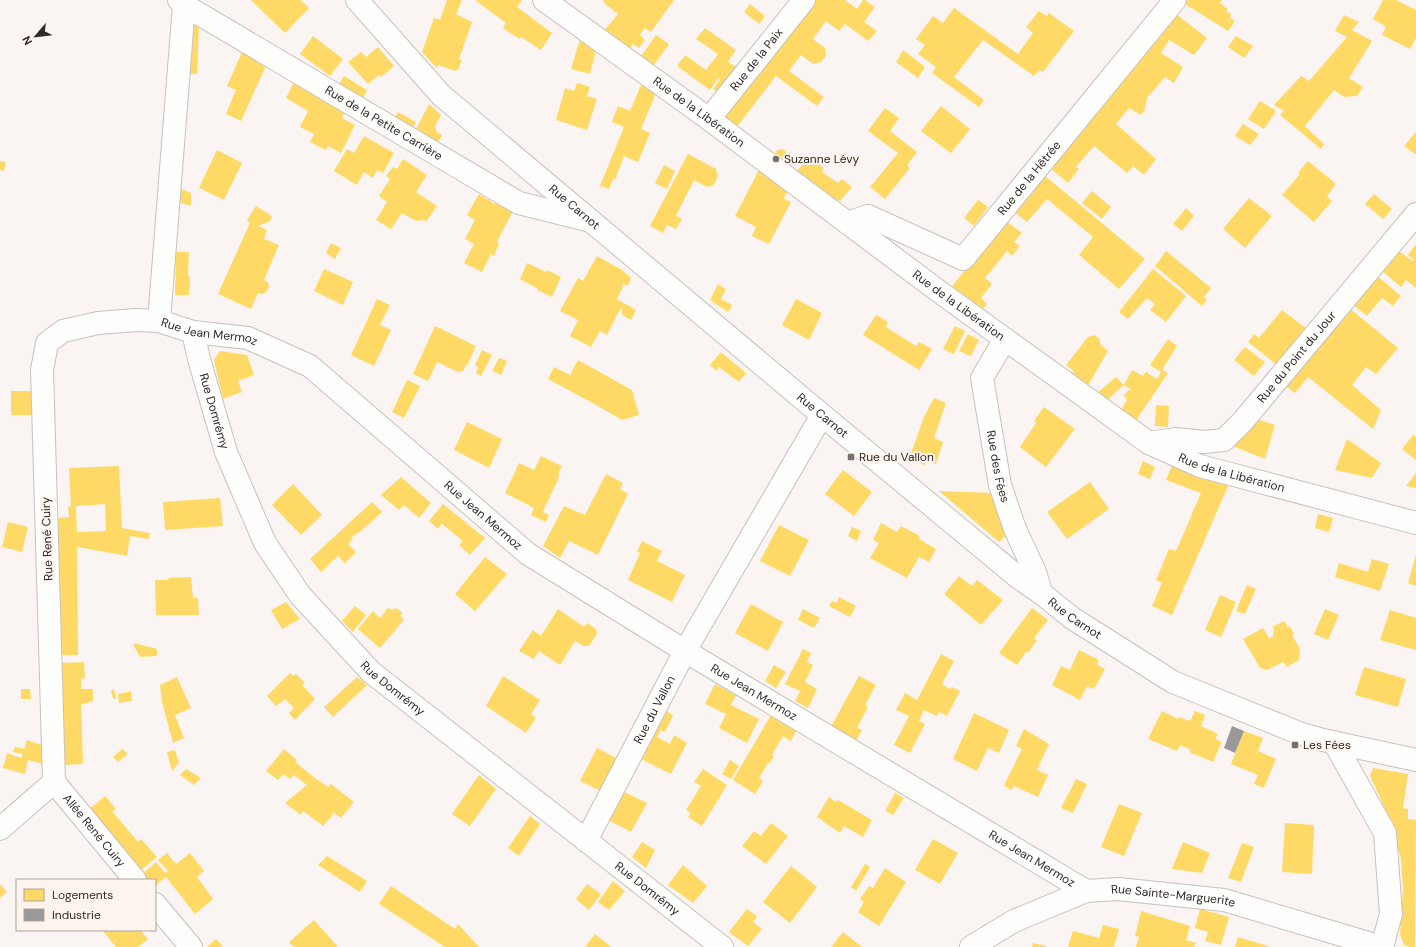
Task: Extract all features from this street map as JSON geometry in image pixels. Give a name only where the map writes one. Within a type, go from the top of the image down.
[{"type":"street","name":"Rue Carnot","points":[[357,0],[440,95],[822,416],[1019,578],[1041,593],[1072,618],[1173,682],[1299,733],[1416,760]]},
{"type":"street","name":"Rue de la Libération","points":[[544,0],[709,119],[937,290],[1148,443],[1200,466],[1416,523]]},
{"type":"street","name":"Rue de la Paix","points":[[709,119],[804,0]]},
{"type":"street","name":"Rue de la Hêtrée","points":[[848,223],[868,216],[963,259],[1175,0]]},
{"type":"street","name":"Rue de la Petite Carrière","points":[[182,3],[518,203],[591,221]]},
{"type":"street","name":"Rue Jean Mermoz","points":[[182,3],[159,321],[194,332],[248,338],[310,366],[528,554],[686,651],[1086,891]]},
{"type":"street","name":"Rue du Point du Jour","points":[[1148,443],[1176,439],[1204,442],[1224,440],[1243,421],[1416,214]]},
{"type":"street","name":"Rue René Cuiry","points":[[54,782],[42,370],[47,343],[64,331],[98,323],[136,320],[159,321]]},
{"type":"street","name":"Rue Domrémy","points":[[194,332],[199,359],[226,452],[265,543],[300,595],[371,672],[722,947]]},
{"type":"street","name":"Rue des Fées","points":[[1005,339],[982,378],[1000,485],[1015,529],[1035,572],[1041,593]]},
{"type":"street","name":"Rue du Vallon","points":[[586,841],[686,651],[822,416]]},
{"type":"street","points":[[1334,742],[1385,833],[1391,914],[1382,947]]},
{"type":"street","points":[[0,829],[54,782]]},
{"type":"street","name":"Allée René Cuiry","points":[[54,782],[134,879]]},
{"type":"street","name":"Rue Sainte-Marguerite","points":[[971,947],[1014,921],[1086,891],[1118,889],[1224,900],[1382,947]]},
{"type":"street","points":[[156,905],[191,947]]},
{"type":"building: Logements","points":[[251,0],[301,0],[309,8],[285,33]]},
{"type":"building: Logements","points":[[447,0],[462,0],[456,14],[472,22],[459,59],[462,60],[458,70],[455,71],[438,65],[437,68],[422,52],[434,18],[440,20]]},
{"type":"building: Logements","points":[[475,0],[522,0],[517,7],[552,33],[541,50],[521,37],[519,39],[503,28],[506,23]]},
{"type":"building: Logements","points":[[604,0],[674,0],[651,32],[645,28],[640,35],[645,40],[639,48],[633,44],[629,51],[603,32],[618,14],[603,2]]},
{"type":"building: Logements","points":[[814,0],[845,0],[857,9],[863,0],[865,0],[875,7],[864,22],[877,31],[868,41],[845,24],[839,31],[826,21],[813,39],[825,48],[826,56],[821,62],[813,64],[801,55],[789,71],[824,97],[817,106],[776,76],[736,128],[722,119]]},
{"type":"building: Logements","points":[[1188,0],[1222,0],[1220,3],[1228,9],[1226,11],[1231,14],[1230,18],[1235,21],[1228,31],[1185,4]]},
{"type":"building: Logements","points":[[1383,0],[1396,0],[1416,10],[1416,38],[1410,49],[1382,35],[1386,27],[1373,19]]},
{"type":"building: Logements","points":[[750,4],[765,16],[759,24],[744,12]]},
{"type":"building: Logements","points":[[954,8],[1018,54],[1033,33],[1026,27],[1039,11],[1047,16],[1049,13],[1074,31],[1043,72],[1039,70],[1034,76],[983,40],[954,77],[984,100],[979,107],[932,73],[936,67],[918,54],[925,45],[916,39],[933,16],[943,23]]},
{"type":"building: Logements","points":[[1176,14],[1207,38],[1194,55],[1169,40],[1161,53],[1183,67],[1174,83],[1165,77],[1147,98],[1145,109],[1141,115],[1129,108],[1116,124],[1156,159],[1144,175],[1133,166],[1127,173],[1094,146],[1076,167],[1079,169],[1068,183],[1050,168]]},
{"type":"building: Logements","points":[[1344,15],[1359,22],[1352,30],[1372,41],[1349,78],[1363,87],[1357,96],[1344,97],[1334,90],[1305,126],[1324,144],[1321,149],[1280,115],[1284,111],[1274,105],[1301,76],[1309,81],[1347,37],[1335,31]]},
{"type":"building: Logements","points":[[197,24],[199,26],[197,74],[184,74],[186,29]]},
{"type":"building: Logements","points":[[705,28],[736,50],[728,62],[738,68],[718,92],[713,89],[720,79],[718,78],[710,90],[677,66],[685,55],[706,70],[718,54],[696,39]]},
{"type":"building: Logements","points":[[656,35],[669,44],[652,68],[639,59]]},
{"type":"building: Logements","points":[[313,36],[343,59],[330,76],[300,54]]},
{"type":"building: Logements","points":[[1236,36],[1253,46],[1244,58],[1228,47]]},
{"type":"building: Logements","points":[[580,39],[596,50],[590,74],[571,69]]},
{"type":"building: Logements","points":[[378,47],[394,66],[381,77],[379,75],[368,84],[348,62],[361,52],[366,57]]},
{"type":"building: Logements","points":[[903,50],[925,67],[918,78],[896,62]]},
{"type":"building: Logements","points":[[242,52],[266,66],[241,121],[226,114],[236,90],[227,86]]},
{"type":"building: Logements","points":[[344,76],[367,90],[361,103],[336,89]]},
{"type":"building: Logements","points":[[294,82],[345,111],[342,118],[355,125],[341,153],[328,146],[326,150],[310,142],[314,134],[300,127],[308,111],[286,98]]},
{"type":"building: Logements","points":[[577,83],[590,87],[587,96],[597,99],[587,130],[556,120],[565,88],[574,91]]},
{"type":"building: Logements","points":[[642,83],[656,93],[641,129],[650,133],[638,162],[624,156],[615,180],[613,179],[609,189],[600,186],[624,127],[612,122],[618,106],[630,111]]},
{"type":"building: Logements","points":[[1260,101],[1276,111],[1264,129],[1248,119]]},
{"type":"building: Logements","points":[[429,104],[441,115],[435,126],[437,132],[442,135],[436,146],[414,133]]},
{"type":"building: Logements","points":[[941,106],[970,129],[951,153],[921,131]]},
{"type":"building: Logements","points":[[885,108],[899,118],[890,131],[917,152],[907,165],[910,168],[885,199],[870,187],[898,153],[868,131]]},
{"type":"building: Logements","points":[[398,112],[416,122],[411,132],[393,122]]},
{"type":"building: Logements","points":[[1243,124],[1259,134],[1250,145],[1235,136]]},
{"type":"building: Logements","points":[[1416,132],[1416,154],[1415,154],[1404,146]]},
{"type":"building: Logements","points":[[364,136],[394,153],[383,173],[377,170],[373,178],[364,172],[357,185],[334,171],[347,149],[354,153]]},
{"type":"building: Logements","points":[[783,149],[787,153],[784,157],[779,158],[775,155],[777,150]]},
{"type":"building: Logements","points":[[217,150],[242,163],[224,200],[199,188]]},
{"type":"building: Logements","points":[[688,154],[716,169],[718,176],[714,185],[707,187],[694,180],[676,216],[682,219],[676,229],[667,225],[663,233],[650,226]]},
{"type":"building: Logements","points":[[809,157],[824,168],[822,172],[838,183],[842,179],[852,187],[840,201],[832,198],[796,172]]},
{"type":"building: Logements","points":[[403,159],[427,175],[416,192],[437,206],[426,222],[424,220],[416,221],[402,213],[391,229],[376,220],[387,202],[379,196],[390,179],[386,176],[393,167],[397,169]]},
{"type":"building: Logements","points":[[0,161],[6,162],[4,171],[0,170]]},
{"type":"building: Logements","points":[[1308,161],[1336,184],[1327,196],[1332,201],[1314,222],[1282,195],[1300,174],[1298,173]]},
{"type":"building: Logements","points":[[664,165],[675,171],[667,189],[655,183]]},
{"type":"building: Logements","points":[[759,170],[788,190],[784,199],[791,202],[769,244],[752,236],[756,227],[735,216]]},
{"type":"building: Logements","points":[[1044,175],[1145,259],[1119,289],[1079,255],[1093,237],[1047,199],[1027,222],[1014,212]]},
{"type":"building: Logements","points":[[179,188],[191,193],[191,206],[178,202]]},
{"type":"building: Logements","points":[[1092,191],[1111,207],[1102,219],[1082,203]]},
{"type":"building: Logements","points":[[479,194],[495,204],[498,200],[514,209],[497,242],[499,244],[494,256],[491,254],[482,272],[464,263],[474,244],[465,239],[475,220],[467,215]]},
{"type":"building: Logements","points":[[1374,194],[1392,209],[1383,219],[1365,204]]},
{"type":"building: Logements","points":[[1249,198],[1272,216],[1245,248],[1223,229]]},
{"type":"building: Logements","points":[[978,200],[988,207],[974,226],[964,218]]},
{"type":"building: Logements","points":[[256,206],[272,216],[270,221],[258,226],[267,230],[264,239],[279,245],[264,280],[268,282],[269,287],[266,292],[262,294],[258,293],[251,309],[218,294],[250,223],[247,220]]},
{"type":"building: Logements","points":[[1186,208],[1194,216],[1182,231],[1173,224]]},
{"type":"building: Logements","points":[[1006,221],[1022,233],[1014,242],[1020,246],[1012,256],[1007,251],[985,278],[992,284],[981,298],[987,304],[983,309],[952,286]]},
{"type":"building: Logements","points":[[331,243],[341,248],[335,259],[326,253]]},
{"type":"building: Logements","points":[[1416,244],[1416,288],[1406,280],[1401,287],[1380,269],[1397,249],[1412,261],[1414,260],[1408,255]]},
{"type":"building: Logements","points":[[1166,251],[1211,288],[1204,297],[1207,299],[1202,306],[1155,266]]},
{"type":"building: Logements","points":[[176,252],[189,252],[189,295],[175,295]]},
{"type":"building: Logements","points":[[597,256],[622,270],[631,278],[628,286],[623,284],[617,299],[636,310],[631,320],[621,314],[623,311],[620,309],[607,335],[600,331],[591,347],[570,336],[578,320],[560,311],[578,278],[583,281]]},
{"type":"building: Logements","points":[[527,263],[561,277],[552,297],[537,290],[538,289],[520,279]]},
{"type":"building: Logements","points":[[324,269],[353,282],[343,305],[314,291]]},
{"type":"building: Logements","points":[[1153,269],[1186,296],[1166,322],[1150,310],[1155,304],[1147,298],[1128,319],[1119,312]]},
{"type":"building: Logements","points":[[1375,274],[1401,296],[1393,306],[1382,298],[1367,316],[1351,303]]},
{"type":"building: Logements","points":[[718,284],[726,289],[721,299],[732,305],[728,312],[710,300]]},
{"type":"building: Logements","points":[[377,299],[390,305],[380,325],[391,330],[374,366],[351,355]]},
{"type":"building: Logements","points":[[796,299],[822,313],[809,340],[782,325]]},
{"type":"building: Logements","points":[[1348,307],[1398,348],[1376,374],[1366,367],[1352,385],[1381,410],[1373,429],[1308,377],[1295,393],[1283,384]]},
{"type":"building: Logements","points":[[1282,310],[1307,329],[1277,365],[1248,342],[1254,334],[1259,338]]},
{"type":"building: Logements","points":[[876,315],[888,322],[886,327],[916,346],[919,342],[932,349],[919,370],[863,335]]},
{"type":"building: Logements","points":[[435,326],[476,346],[468,364],[463,371],[458,372],[437,362],[428,381],[413,374]]},
{"type":"building: Logements","points":[[955,326],[965,331],[954,354],[943,349]]},
{"type":"building: Logements","points":[[968,334],[979,340],[971,356],[959,351]]},
{"type":"building: Logements","points":[[1094,335],[1100,339],[1100,344],[1108,351],[1087,387],[1071,375],[1074,371],[1066,365],[1088,337]]},
{"type":"building: Logements","points":[[1168,339],[1177,346],[1162,370],[1168,373],[1135,422],[1120,411],[1127,400],[1124,395],[1129,390],[1133,391],[1124,385],[1132,370],[1143,376],[1146,372],[1157,379],[1161,372],[1150,365]]},
{"type":"building: Logements","points":[[1245,347],[1265,362],[1254,376],[1234,360]]},
{"type":"building: Logements","points":[[482,350],[492,355],[481,376],[476,373],[478,367],[475,365]]},
{"type":"building: Logements","points":[[220,351],[247,355],[254,375],[238,381],[242,392],[223,399],[214,360]]},
{"type":"building: Logements","points":[[721,352],[746,373],[739,382],[719,367],[717,371],[710,365]]},
{"type":"building: Logements","points":[[499,358],[507,361],[501,375],[492,371]]},
{"type":"building: Logements","points":[[578,360],[632,390],[639,415],[622,420],[548,379],[554,367],[570,375]]},
{"type":"building: Logements","points":[[1116,377],[1124,385],[1106,401],[1096,394]]},
{"type":"building: Logements","points":[[407,380],[420,386],[404,418],[392,412]]},
{"type":"building: Logements","points":[[11,391],[32,391],[32,415],[11,415]]},
{"type":"building: Logements","points":[[934,398],[946,403],[934,438],[943,442],[936,464],[926,461],[925,465],[909,459],[924,417]]},
{"type":"building: Logements","points":[[1156,405],[1169,406],[1168,427],[1155,426]]},
{"type":"building: Logements","points":[[1044,407],[1075,429],[1046,467],[1020,447],[1036,423],[1034,421]]},
{"type":"building: Logements","points":[[1254,418],[1275,425],[1265,459],[1230,445]]},
{"type":"building: Logements","points":[[467,422],[502,439],[489,468],[454,450]]},
{"type":"building: Logements","points":[[1413,435],[1416,437],[1416,460],[1402,449]]},
{"type":"building: Logements","points":[[1347,439],[1381,463],[1372,478],[1335,470]]},
{"type":"building: Logements","points":[[541,456],[562,466],[559,472],[559,477],[543,512],[549,515],[546,522],[531,515],[534,508],[505,493],[519,463],[534,470]]},
{"type":"building: Logements","points":[[1143,461],[1155,467],[1150,479],[1138,474]]},
{"type":"building: Logements","points":[[1172,465],[1229,484],[1172,615],[1152,606],[1162,583],[1156,580],[1169,549],[1176,551],[1201,493],[1166,480]]},
{"type":"building: Logements","points":[[119,466],[122,528],[150,533],[149,539],[130,536],[127,556],[77,547],[78,655],[60,655],[57,518],[69,517],[68,507],[71,506],[69,468]],"holes":[[[105,504],[106,531],[77,532],[76,506]]]},
{"type":"building: Logements","points":[[843,470],[872,492],[854,516],[825,494]]},
{"type":"building: Logements","points":[[1416,473],[1416,488],[1406,486]]},
{"type":"building: Logements","points":[[606,474],[623,483],[620,489],[628,494],[598,555],[569,541],[560,558],[543,546],[564,506],[585,515]]},
{"type":"building: Logements","points":[[401,477],[431,503],[419,518],[404,505],[399,510],[381,495]]},
{"type":"building: Logements","points":[[1090,482],[1109,509],[1067,539],[1047,512]]},
{"type":"building: Logements","points":[[293,484],[322,515],[301,535],[272,505]]},
{"type":"building: Logements","points":[[939,491],[993,493],[1010,532],[999,542]]},
{"type":"building: Logements","points":[[220,498],[223,526],[165,530],[163,502]]},
{"type":"building: Logements","points":[[372,502],[382,512],[359,533],[358,532],[351,538],[353,539],[348,544],[356,552],[345,563],[338,556],[321,572],[310,559]]},
{"type":"building: Logements","points":[[443,504],[485,538],[470,555],[459,545],[463,541],[442,524],[438,529],[429,521]]},
{"type":"building: Logements","points":[[1318,514],[1333,518],[1329,532],[1315,528]]},
{"type":"building: Logements","points":[[8,522],[28,527],[22,552],[2,547]]},
{"type":"building: Logements","points":[[881,523],[897,532],[901,526],[920,536],[919,539],[936,549],[929,562],[919,557],[907,578],[870,558],[879,543],[873,540]]},
{"type":"building: Logements","points":[[779,525],[809,540],[790,576],[760,561]]},
{"type":"building: Logements","points":[[852,527],[861,531],[857,541],[848,536]]},
{"type":"building: Logements","points":[[642,541],[662,551],[657,561],[685,575],[672,602],[628,580],[640,553],[637,552]]},
{"type":"building: Logements","points":[[1416,555],[1416,586],[1408,583]]},
{"type":"building: Logements","points":[[485,557],[507,574],[475,611],[455,594]]},
{"type":"building: Logements","points":[[1372,559],[1389,564],[1380,591],[1335,577],[1339,563],[1368,572]]},
{"type":"building: Logements","points":[[959,576],[972,586],[977,580],[1003,600],[981,625],[944,594]]},
{"type":"building: Logements","points":[[191,577],[193,598],[198,598],[199,615],[156,615],[155,580]]},
{"type":"building: Logements","points":[[1247,585],[1256,589],[1245,614],[1236,611]]},
{"type":"building: Logements","points":[[1220,595],[1236,602],[1221,637],[1205,630]]},
{"type":"building: Logements","points":[[839,597],[856,606],[850,617],[829,606],[832,601],[837,603]]},
{"type":"building: Logements","points":[[286,602],[300,619],[282,629],[271,610]]},
{"type":"building: Logements","points":[[751,604],[783,622],[768,651],[735,633]]},
{"type":"building: Logements","points":[[355,606],[366,615],[353,632],[342,621]]},
{"type":"building: Logements","points":[[388,608],[392,610],[396,608],[402,612],[401,617],[404,620],[380,648],[358,629],[373,611],[380,618]]},
{"type":"building: Logements","points":[[1032,608],[1048,620],[1034,638],[1037,640],[1017,665],[999,653]]},
{"type":"building: Logements","points":[[558,609],[584,627],[587,623],[596,629],[597,634],[589,646],[584,646],[575,641],[560,665],[539,651],[534,659],[519,651],[533,630],[541,636]]},
{"type":"building: Logements","points":[[803,609],[820,618],[814,628],[798,620]]},
{"type":"building: Logements","points":[[1325,609],[1339,615],[1328,640],[1314,634]]},
{"type":"building: Logements","points":[[1390,610],[1416,618],[1416,650],[1380,640]]},
{"type":"building: Logements","points":[[1284,621],[1288,627],[1290,626],[1294,634],[1292,635],[1300,649],[1299,660],[1287,667],[1283,662],[1267,670],[1260,668],[1243,639],[1263,628],[1269,638],[1273,637],[1274,629],[1272,627]]},
{"type":"building: Logements","points":[[133,644],[157,649],[157,656],[140,657]]},
{"type":"building: Logements","points":[[803,649],[811,653],[807,662],[813,665],[805,682],[817,689],[808,708],[795,701],[800,691],[785,684]]},
{"type":"building: Logements","points":[[1079,650],[1099,660],[1097,665],[1105,669],[1094,689],[1087,686],[1080,700],[1052,685],[1061,666],[1070,670]]},
{"type":"building: Logements","points":[[941,654],[954,661],[942,684],[950,689],[952,687],[960,691],[947,716],[939,712],[937,716],[924,710],[919,721],[925,724],[910,753],[894,745],[909,716],[896,710],[905,693],[917,700]]},
{"type":"building: Logements","points":[[84,662],[85,678],[81,679],[81,689],[93,689],[93,701],[81,705],[83,764],[63,765],[61,663]]},
{"type":"building: Logements","points":[[774,665],[786,672],[776,688],[765,681]]},
{"type":"building: Logements","points":[[1364,667],[1406,679],[1398,707],[1355,695]]},
{"type":"building: Logements","points":[[290,673],[293,676],[296,674],[305,683],[302,685],[315,699],[295,720],[289,713],[294,708],[285,699],[276,706],[267,696]]},
{"type":"building: Logements","points":[[503,676],[540,700],[531,714],[536,718],[526,733],[486,706]]},
{"type":"building: Logements","points":[[859,676],[876,685],[865,705],[868,707],[857,728],[862,730],[853,746],[828,732]]},
{"type":"building: Logements","points":[[177,677],[191,708],[175,715],[184,738],[173,743],[162,702],[160,685]]},
{"type":"building: Logements","points":[[357,677],[367,685],[333,717],[324,707]]},
{"type":"building: Logements","points":[[715,684],[736,695],[731,705],[759,719],[747,743],[719,728],[726,714],[705,704]]},
{"type":"building: Logements","points":[[21,689],[30,689],[31,699],[21,699]]},
{"type":"building: Logements","points":[[114,689],[116,699],[113,699],[111,690]]},
{"type":"building: Logements","points":[[131,691],[132,701],[119,703],[118,694]]},
{"type":"building: Logements","points":[[662,708],[673,715],[665,732],[661,730],[657,737],[670,744],[674,735],[687,743],[671,774],[637,757]]},
{"type":"building: Logements","points":[[1162,711],[1178,719],[1179,717],[1190,721],[1195,711],[1205,715],[1201,726],[1218,734],[1215,739],[1222,742],[1213,762],[1189,752],[1191,750],[1180,745],[1177,751],[1148,739]]},
{"type":"building: Logements","points":[[974,713],[1009,730],[999,753],[988,748],[977,771],[953,759]]},
{"type":"building: Logements","points":[[771,715],[796,731],[791,741],[783,736],[772,755],[774,756],[759,778],[763,781],[755,794],[733,780]]},
{"type":"building: Logements","points":[[1024,729],[1049,744],[1037,770],[1048,775],[1038,797],[1014,786],[1012,790],[1004,786],[1022,749],[1016,746]]},
{"type":"building: Logements","points":[[1244,731],[1263,738],[1258,751],[1276,759],[1264,788],[1254,784],[1258,775],[1231,764]]},
{"type":"building: Logements","points":[[27,740],[42,745],[43,764],[28,760],[25,774],[3,768],[7,753],[21,758],[23,754],[13,752],[15,747],[24,749]]},
{"type":"building: Logements","points":[[597,748],[620,760],[603,792],[580,781]]},
{"type":"building: Logements","points":[[122,749],[128,754],[118,762],[113,757]]},
{"type":"building: Logements","points":[[284,749],[297,760],[295,762],[315,778],[328,787],[331,784],[354,802],[341,818],[334,813],[323,826],[303,811],[301,815],[285,803],[307,785],[294,775],[290,779],[283,774],[278,780],[266,771]]},
{"type":"building: Logements","points":[[175,750],[179,763],[172,771],[167,752]]},
{"type":"building: Logements","points":[[730,760],[739,766],[731,779],[722,774]]},
{"type":"building: Logements","points":[[1373,768],[1408,774],[1403,808],[1408,809],[1408,819],[1416,820],[1415,947],[1404,945],[1400,934],[1403,889],[1401,859],[1389,817],[1370,776]]},
{"type":"building: Logements","points":[[186,769],[201,778],[194,785],[180,775]]},
{"type":"building: Logements","points":[[703,769],[727,785],[702,826],[688,817],[691,813],[686,810],[701,786],[694,782]]},
{"type":"building: Logements","points":[[479,775],[496,789],[470,826],[452,814]]},
{"type":"building: Logements","points":[[1076,779],[1087,784],[1073,813],[1061,808]]},
{"type":"building: Logements","points":[[620,790],[647,803],[631,832],[606,819]]},
{"type":"building: Logements","points":[[895,793],[904,798],[893,815],[885,811]]},
{"type":"building: Logements","points":[[105,796],[116,809],[112,811],[138,842],[141,839],[157,857],[139,872],[88,810]]},
{"type":"building: Logements","points":[[829,797],[836,802],[838,800],[872,820],[863,837],[844,826],[840,833],[817,817]]},
{"type":"building: Logements","points":[[1119,804],[1142,813],[1124,856],[1101,847]]},
{"type":"building: Logements","points":[[530,816],[540,824],[519,856],[508,848]]},
{"type":"building: Logements","points":[[771,823],[788,836],[766,864],[742,846],[754,831],[761,836]]},
{"type":"building: Logements","points":[[1285,823],[1314,825],[1312,874],[1282,872]]},
{"type":"building: Logements","points":[[933,839],[958,853],[940,884],[915,870]]},
{"type":"building: Logements","points":[[642,842],[655,850],[646,868],[632,857]]},
{"type":"building: Logements","points":[[1183,842],[1210,853],[1202,873],[1172,869]]},
{"type":"building: Logements","points":[[1242,843],[1254,847],[1241,882],[1228,878]]},
{"type":"building: Logements","points":[[167,853],[176,864],[190,853],[204,871],[197,877],[213,899],[195,914],[166,877],[156,885],[156,879],[146,879],[142,874],[156,862],[165,873],[168,871],[158,860]]},
{"type":"building: Logements","points":[[327,856],[367,881],[360,892],[318,865]]},
{"type":"building: Logements","points":[[865,864],[870,867],[856,891],[851,887]]},
{"type":"building: Logements","points":[[683,865],[707,886],[693,903],[668,885]]},
{"type":"building: Logements","points":[[791,866],[817,887],[790,923],[763,902]]},
{"type":"building: Logements","points":[[885,868],[906,882],[879,926],[858,912],[864,902],[860,899],[869,886],[873,888]]},
{"type":"building: Logements","points":[[613,881],[625,891],[609,910],[598,902]]},
{"type":"building: Logements","points":[[0,884],[7,892],[0,898]]},
{"type":"building: Logements","points":[[587,884],[601,894],[589,910],[576,899]]},
{"type":"building: Logements","points":[[391,886],[455,929],[458,924],[479,947],[445,947],[379,904]]},
{"type":"building: Logements","points":[[747,909],[757,916],[753,922],[762,929],[748,946],[729,932]]},
{"type":"building: Logements","points":[[1200,909],[1229,917],[1221,945],[1205,941],[1208,932],[1195,928]]},
{"type":"building: Logements","points":[[1141,911],[1190,926],[1186,940],[1196,943],[1194,947],[1136,947],[1139,937],[1135,936]]},
{"type":"building: Logements","points":[[314,920],[338,947],[294,947],[289,942]]},
{"type":"building: Logements","points":[[1103,925],[1119,929],[1114,947],[1068,947],[1073,931],[1099,938]]},
{"type":"building: Logements","points":[[103,931],[141,931],[148,939],[138,947],[116,947]]},
{"type":"building: Logements","points":[[843,932],[862,947],[831,947]]},
{"type":"building: Logements","points":[[595,934],[611,947],[585,947]]},
{"type":"building: Logements","points":[[1238,937],[1271,947],[1235,947]]},
{"type":"building: Logements","points":[[216,939],[223,947],[207,947]]},
{"type":"building: Logements","points":[[1033,943],[1046,946],[1046,947],[1032,947]]},
{"type":"building: Industrie","points":[[1232,726],[1244,731],[1235,753],[1224,748]]},
{"type":"place","name":"Suzanne Lévy","points":[[776,159]]},
{"type":"place","name":"Rue du Vallon","points":[[851,457]]},
{"type":"place","name":"Les Fées","points":[[1295,745]]}]
